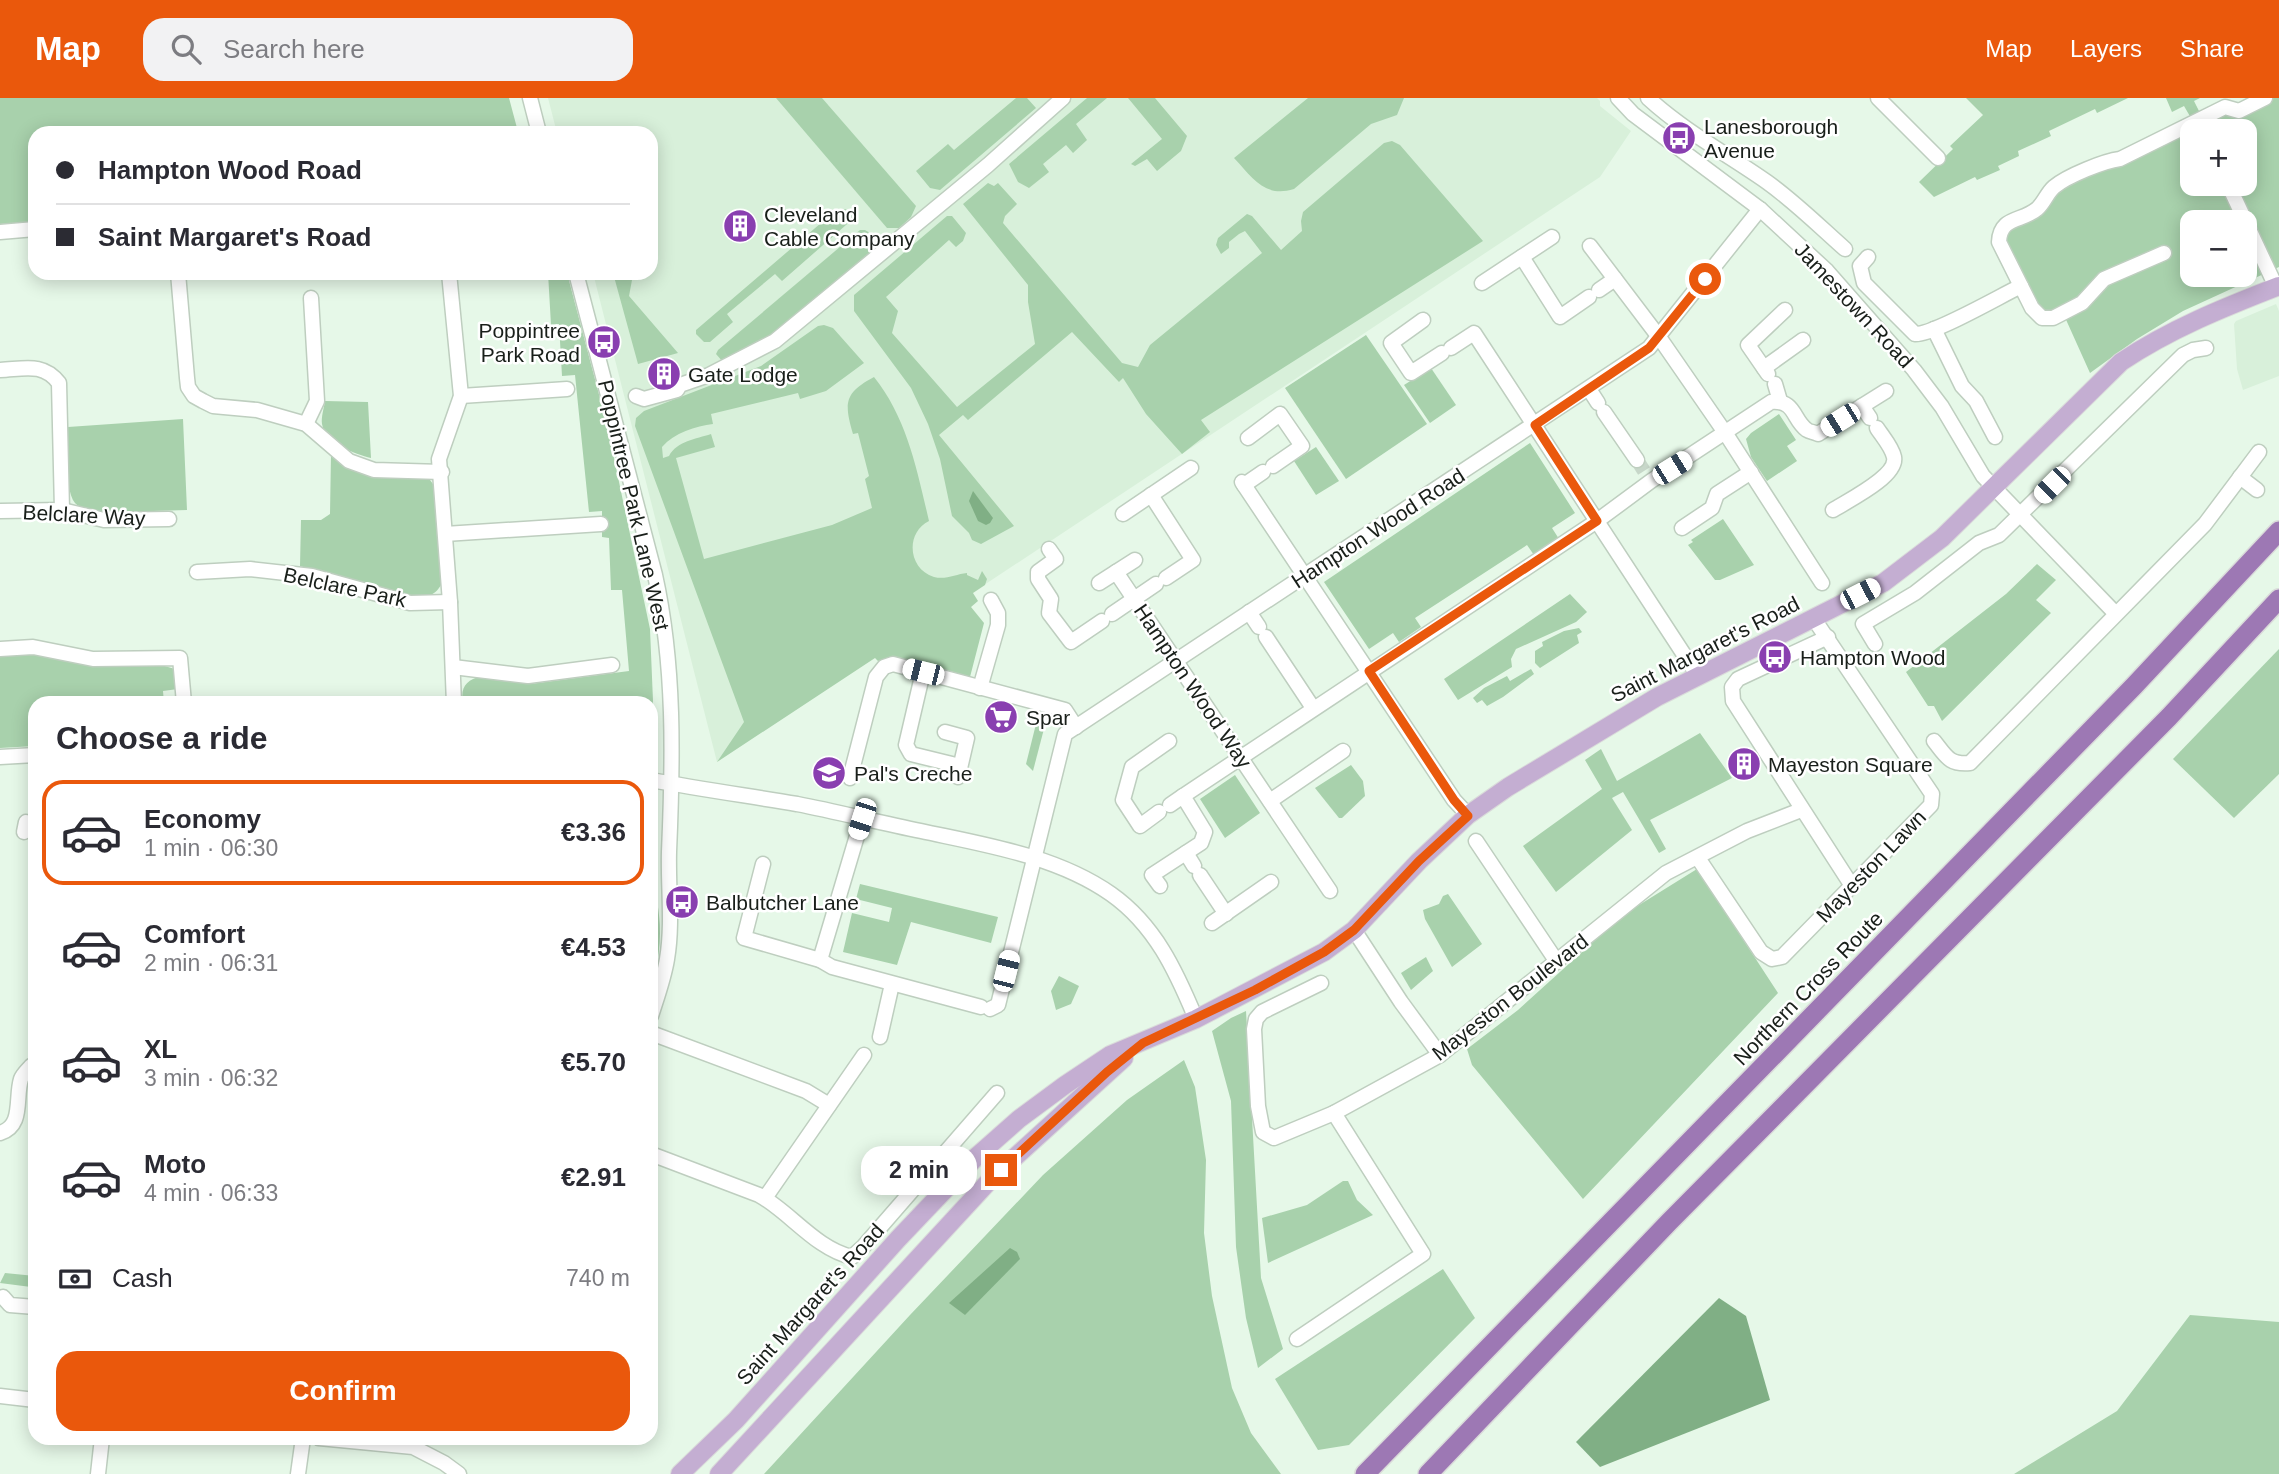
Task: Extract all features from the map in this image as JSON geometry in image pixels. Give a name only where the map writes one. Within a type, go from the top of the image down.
[{"type":"highway","name":"Northern Cross Route","points":[[1366,1474],[2134,685],[2279,531]]},
{"type":"highway","points":[[1428,1474],[1669,1222],[2169,717],[2279,599]]},
{"type":"main road","name":"Saint Margaret's Road","points":[[680,1474],[736,1420],[898,1239],[983,1151],[1065,1084],[1110,1055],[1196,1019],[1324,952],[1354,930],[1419,861],[1468,816],[1508,787],[1596,732],[1698,676],[1883,583],[1915,560],[1994,488],[2094,386],[2122,362],[2172,331],[2277,287]]},
{"type":"main road","name":"Saint Margaret's Road","points":[[719,1474],[1001,1170],[1107,1072],[1143,1043]]},
{"type":"main road","points":[[983,1151],[1001,1170]]},
{"type":"street","points":[[530,98],[537,126]]},
{"type":"street","points":[[610,403],[636,396],[644,399],[677,390],[680,385],[709,375],[775,341],[988,165],[1063,98]]},
{"type":"street","name":"Jamestown Road","points":[[1618,98],[1633,114],[1760,209],[1827,271],[1914,370],[1942,407],[1983,476],[2115,613]]},
{"type":"street","points":[[1878,98],[1938,158]]},
{"type":"street","points":[[2209,119],[2225,107],[2238,111],[2265,98]]},
{"type":"street","points":[[1651,99],[1701,140],[1766,181],[1800,207],[1835,247]]},
{"type":"street","points":[[2164,253],[2104,279],[2082,303],[2053,318],[2042,318],[2032,308],[1999,242],[1999,232],[2006,224],[2036,210],[2054,187],[2105,160],[2120,159],[2180,134]]},
{"type":"street","points":[[2234,196],[2277,287]]},
{"type":"street","name":"Hampton Wood Road","points":[[892,984],[986,1008],[998,1005],[1065,734],[1649,348],[1760,209]]},
{"type":"street","points":[[0,232],[28,230]]},
{"type":"street","points":[[1482,283],[1552,237]]},
{"type":"street","points":[[1590,246],[1659,337],[1726,434],[1822,583]]},
{"type":"street","points":[[1522,257],[1560,317],[1615,279]]},
{"type":"street","points":[[1868,257],[1860,266],[1864,283],[1912,333],[1920,335],[2021,286]]},
{"type":"street","points":[[179,280],[188,387],[194,396],[213,406],[257,410],[306,424],[349,461],[374,470],[442,472]]},
{"type":"street","points":[[450,280],[461,396],[439,459],[446,534],[454,696]]},
{"type":"street","name":"Poppintree Park Lane West","points":[[578,280],[662,604],[670,704],[671,783]]},
{"type":"street","points":[[306,424],[317,401],[312,298]]},
{"type":"street","points":[[1785,310],[1748,345],[1769,375],[1780,401],[1790,407],[1807,430],[1818,434],[1870,417],[1886,391]]},
{"type":"street","points":[[1423,320],[1391,343],[1411,373],[1474,333],[1698,676]]},
{"type":"street","points":[[1934,329],[1962,386],[1976,401],[1995,437]]},
{"type":"street","points":[[1769,375],[1803,340]]},
{"type":"street","points":[[1875,644],[1863,624],[1914,593],[1979,542],[2000,535],[2183,355],[2206,348]]},
{"type":"street","points":[[0,370],[39,368],[52,374],[59,383],[62,510]]},
{"type":"street","points":[[461,396],[567,389]]},
{"type":"street","points":[[1589,389],[1644,471]]},
{"type":"street","points":[[1169,741],[1132,767],[1124,800],[1140,826],[1313,708],[1597,521],[1644,471],[1726,434],[1771,402],[1780,401]]},
{"type":"street","points":[[1248,438],[1280,414],[1302,446],[1243,484],[1454,800],[1468,816]]},
{"type":"street","points":[[1833,510],[1888,475],[1895,464],[1894,453],[1870,417]]},
{"type":"street","points":[[1934,741],[1948,758],[1957,764],[1970,763],[2205,524],[2259,452]]},
{"type":"street","points":[[1122,514],[1191,468]]},
{"type":"street","points":[[1682,528],[1712,508],[1717,494],[1751,472]]},
{"type":"street","points":[[2240,477],[2257,490]]},
{"type":"street","points":[[1049,549],[1056,558],[1038,572],[1038,579],[1051,599],[1049,613],[1071,642],[1193,560],[1151,495]]},
{"type":"street","name":"Belclare Way","points":[[0,511],[62,510],[104,520],[169,519]]},
{"type":"street","points":[[446,534],[601,524]]},
{"type":"street","points":[[1100,583],[1135,560]]},
{"type":"street","name":"Belclare Park","points":[[197,572],[250,569],[312,576],[410,603],[450,602]]},
{"type":"street","name":"Hampton Wood Way","points":[[1116,572],[1330,891]]},
{"type":"street","points":[[980,688],[998,625],[998,613],[990,600]]},
{"type":"street","points":[[1250,612],[1313,708]]},
{"type":"street","name":"Mayeston Lawn","points":[[1698,858],[1761,953],[1772,959],[1782,957],[1931,805],[1931,794],[1814,619]]},
{"type":"street","points":[[1828,637],[1738,680],[1732,687],[1733,701],[1852,886]]},
{"type":"street","points":[[0,649],[33,647],[93,659],[180,658],[183,696]]},
{"type":"street","points":[[850,778],[876,677],[884,667],[893,664],[1065,710],[1076,727]]},
{"type":"street","points":[[453,667],[528,676],[612,665]]},
{"type":"street","points":[[923,672],[917,727],[905,745],[911,754],[959,772],[967,738],[945,732]]},
{"type":"street","points":[[1270,801],[1343,751]]},
{"type":"street","points":[[0,757],[28,755]]},
{"type":"street","points":[[658,781],[798,804],[1034,858],[1084,877],[1113,895],[1138,917],[1171,961],[1196,1019]]},
{"type":"street","points":[[658,994],[670,938],[671,783]]},
{"type":"street","points":[[1183,796],[1205,832],[1193,865]]},
{"type":"street","name":"Mayeston Boulevard","points":[[1321,983],[1262,1012],[1256,1018],[1254,1029],[1258,1106],[1263,1132],[1273,1138],[1334,1113],[1440,1055],[1666,873],[1747,831],[1801,810]]},
{"type":"street","points":[[820,960],[862,819]]},
{"type":"street","points":[[1476,841],[1557,962]]},
{"type":"street","points":[[764,864],[744,938],[892,984],[880,1037]]},
{"type":"street","points":[[1160,886],[1152,875],[1193,865]]},
{"type":"street","points":[[1193,865],[1226,914]]},
{"type":"street","points":[[1212,923],[1271,882]]},
{"type":"street","points":[[1354,930],[1440,1055]]},
{"type":"street","points":[[658,1036],[806,1091],[829,1105]]},
{"type":"street","points":[[765,1198],[864,1055]]},
{"type":"street","points":[[0,1133],[13,1126],[21,1077],[28,1069]]},
{"type":"street","points":[[658,1157],[765,1198],[836,1253],[852,1257],[997,1093]]},
{"type":"street","points":[[1297,1339],[1423,1254],[1334,1113]]},
{"type":"street","points":[[3,1297],[10,1305],[28,1306]]},
{"type":"street","points":[[0,1396],[28,1400]]},
{"type":"street","points":[[98,1474],[101,1445]]},
{"type":"street","points":[[298,1474],[302,1445]]},
{"type":"street","points":[[392,1445],[413,1447],[459,1474]]},
{"type":"shaded area","points":[[0,98],[509,98],[516,126],[28,126],[28,222],[0,224]]},
{"type":"shaded area","points":[[548,98],[1597,98],[1600,106],[1631,131],[1600,177],[717,762],[595,280],[658,280],[658,126],[555,126]]},
{"type":"shaded area","points":[[776,98],[822,98],[916,206],[911,217],[899,228],[887,228]]},
{"type":"shaded area","points":[[1016,98],[1027,98],[1036,108],[940,190],[930,188],[916,171],[948,144],[954,150]]},
{"type":"shaded area","points":[[1087,98],[1107,98],[1076,124],[1087,140],[1073,153],[1066,145],[1043,164],[1049,172],[1029,188],[1018,182],[1009,164]]},
{"type":"shaded area","points":[[1128,98],[1155,98],[1187,136],[1181,151],[1157,171],[1147,159],[1135,166],[1131,164],[1162,139]]},
{"type":"shaded area","points":[[1308,98],[1404,98],[1397,115],[1371,124],[1294,189],[1275,191],[1267,188],[1253,179],[1234,158]]},
{"type":"shaded area","points":[[1966,98],[2128,98],[2097,113],[2095,109],[2049,131],[2051,136],[2018,151],[2019,156],[1998,166],[2000,170],[1977,180],[1975,177],[1934,197],[1919,182],[1953,149],[1950,146],[1983,115]]},
{"type":"shaded area","points":[[2166,98],[2200,98],[2194,101],[2200,113],[2191,118],[2184,106],[2172,112]]},
{"type":"shaded area","points":[[2266,98],[2279,98],[2279,267],[2257,277],[2257,210],[2180,210],[2180,287],[2235,287],[2183,311],[2137,339],[2090,373],[2063,313],[2042,318],[2000,232],[2055,187],[2180,129],[2180,196],[2257,196],[2257,119],[2201,119],[2225,108]]},
{"type":"shaded area","points":[[1392,141],[1400,145],[1483,241],[1201,420],[1210,432],[1182,454],[1146,414],[1123,378],[1119,382],[1072,332],[968,420],[963,415],[939,435],[1014,526],[981,544],[972,540],[969,533],[952,516],[940,459],[928,424],[911,388],[854,311],[854,295],[947,216],[952,216],[966,233],[963,241],[956,247],[949,240],[886,297],[898,311],[892,333],[957,407],[1035,344],[1028,285],[963,204],[988,183],[994,186],[998,183],[1017,204],[1005,216],[1003,223],[1122,363],[1138,367],[1150,345],[1262,253],[1245,231],[1229,242],[1229,248],[1221,254],[1216,245],[1218,238],[1247,214],[1252,216],[1281,250],[1302,231],[1303,212],[1384,143]]},
{"type":"shaded area","points":[[845,209],[854,214],[854,218],[782,281],[775,274],[727,314],[733,322],[710,342],[704,342],[696,334],[696,330],[835,211]]},
{"type":"shaded area","points":[[860,230],[865,230],[872,237],[872,252],[783,328],[723,362],[716,354],[718,350]]},
{"type":"shaded area","points":[[548,280],[569,280],[607,425],[650,629],[653,696],[463,696],[466,685],[481,676],[530,684],[629,671],[622,590],[611,590],[609,538],[602,537],[602,511],[589,512],[575,375],[562,376],[559,324],[551,325]]},
{"type":"shaded area","points":[[615,280],[632,280],[629,296],[678,353],[638,364]]},
{"type":"shaded area","points":[[2276,304],[2279,311],[2279,376],[2243,390],[2237,369],[2234,324]]},
{"type":"shaded area","points":[[818,326],[833,328],[864,363],[826,391],[800,399],[798,393],[711,414],[713,424],[686,431],[662,447],[663,458],[682,444],[711,434],[715,447],[676,458],[704,559],[832,525],[872,508],[865,479],[869,476],[858,433],[853,434],[848,407],[857,388],[874,377],[903,427],[929,521],[921,527],[913,542],[915,559],[925,573],[938,578],[967,573],[978,580],[982,571],[987,579],[985,585],[973,593],[978,601],[971,607],[984,623],[970,677],[892,657],[878,661],[875,658],[717,762],[744,722],[635,426],[636,418],[644,411],[761,366]]},
{"type":"shaded area","points":[[1366,335],[1427,424],[1346,479],[1285,388]]},
{"type":"shaded area","points":[[1431,368],[1456,405],[1430,423],[1404,385]]},
{"type":"shaded area","points":[[325,401],[368,402],[371,458],[335,442],[324,431],[322,415]]},
{"type":"shaded area","points":[[1779,414],[1796,440],[1787,446],[1797,461],[1767,481],[1751,457],[1746,439]]},
{"type":"shaded area","points":[[183,419],[187,510],[153,511],[149,514],[110,513],[89,510],[75,503],[68,478],[68,427]]},
{"type":"shaded area","points":[[1530,443],[1575,513],[1552,528],[1559,539],[1534,555],[1527,545],[1415,618],[1421,627],[1399,642],[1393,633],[1369,649],[1324,582]]},
{"type":"shaded area","points":[[1316,447],[1339,481],[1316,495],[1294,461]]},
{"type":"shaded area","points":[[331,454],[359,470],[427,476],[436,488],[443,581],[435,592],[428,596],[403,595],[300,566],[301,520],[321,520],[330,514]]},
{"type":"shaded area","points":[[973,491],[993,518],[986,525],[978,521],[969,501]]},
{"type":"shaded area","points":[[1723,519],[1754,565],[1715,580],[1688,545],[1693,542],[1691,540]]},
{"type":"shaded area","points":[[2037,564],[2056,580],[2036,600],[2051,613],[1942,721],[1934,706],[1928,706],[1906,672],[2006,594]]},
{"type":"shaded area","points":[[1570,594],[1587,612],[1576,622],[1516,649],[1511,659],[1512,667],[1458,700],[1444,679]]},
{"type":"shaded area","points":[[1579,628],[1582,632],[1577,635],[1579,643],[1540,668],[1535,663],[1535,651],[1543,646],[1542,642],[1564,631]]},
{"type":"shaded area","points":[[2279,649],[2279,774],[2234,818],[2173,759]]},
{"type":"shaded area","points":[[0,654],[41,654],[161,665],[175,669],[178,689],[163,691],[163,696],[28,696],[28,746],[0,748]]},
{"type":"shaded area","points":[[1531,669],[1534,674],[1487,706],[1482,700],[1477,703],[1473,698],[1484,688],[1507,676],[1510,681]]},
{"type":"shaded area","points":[[1036,724],[1045,725],[1033,771],[1026,764]]},
{"type":"shaded area","points":[[1700,733],[1732,778],[1650,820],[1666,849],[1659,853],[1623,792],[1612,798],[1632,830],[1556,892],[1523,846],[1602,789],[1585,760],[1601,749],[1617,781]]},
{"type":"shaded area","points":[[1351,765],[1363,781],[1365,796],[1339,818],[1315,788]]},
{"type":"shaded area","points":[[1235,775],[1260,813],[1225,838],[1200,799]]},
{"type":"shaded area","points":[[1697,869],[1778,993],[1583,1199],[1472,1065],[1467,1049],[1518,1010],[1623,915]]},
{"type":"shaded area","points":[[860,884],[998,917],[991,943],[911,922],[897,965],[843,952],[852,913],[889,922],[892,908],[856,899]]},
{"type":"shaded area","points":[[1448,894],[1482,944],[1452,967],[1425,919],[1423,910],[1439,904],[1443,896]]},
{"type":"shaded area","points":[[658,909],[660,934],[658,952]]},
{"type":"shaded area","points":[[1426,957],[1433,971],[1411,990],[1401,973]]},
{"type":"shaded area","points":[[1059,976],[1079,986],[1071,1004],[1056,1010],[1051,991]]},
{"type":"shaded area","points":[[1246,1011],[1261,1278],[1283,1349],[1258,1368],[1246,1318],[1236,1247],[1231,1101],[1212,1031]]},
{"type":"shaded area","points":[[1184,1060],[1195,1087],[1206,1160],[1204,1233],[1212,1296],[1232,1388],[1251,1433],[1281,1474],[764,1474],[1043,1175],[1127,1100]]},
{"type":"shaded area","points":[[1343,1181],[1348,1181],[1357,1200],[1373,1215],[1268,1263],[1262,1218],[1307,1205]]},
{"type":"shaded area","points":[[1010,1248],[1017,1252],[1020,1259],[965,1315],[949,1303]]},
{"type":"shaded area","points":[[1443,1269],[1475,1318],[1349,1445],[1318,1450],[1275,1379]]},
{"type":"shaded area","points":[[5,1273],[28,1275],[28,1287],[0,1283]]},
{"type":"shaded area","points":[[1719,1298],[1746,1316],[1770,1400],[1600,1467],[1576,1442]]},
{"type":"shaded area","points":[[2190,1315],[2279,1322],[2279,1474],[2014,1474],[2117,1411]]},
{"type":"tunnel","points":[[1637,460],[1644,471]]},
{"type":"place","name":"Lanesborough Avenue","points":[[1679,138]]},
{"type":"place","name":"Cleveland Cable Company","points":[[740,226]]},
{"type":"place","name":"Poppintree Park Road","points":[[604,342]]},
{"type":"place","name":"Gate Lodge","points":[[664,374]]},
{"type":"place","name":"Hampton Wood","points":[[1775,657]]},
{"type":"place","name":"Spar","points":[[1001,717]]},
{"type":"place","name":"Mayeston Square","points":[[1744,764]]},
{"type":"place","name":"Pal's Creche","points":[[829,773]]},
{"type":"place","name":"Balbutcher Lane","points":[[682,902]]},
{"type":"route","points":[[1001,1170],[1107,1072],[1143,1043],[1255,990],[1324,952],[1354,930],[1419,861],[1468,816],[1454,800],[1369,671],[1597,521],[1535,425],[1649,348],[1705,279]]}]
